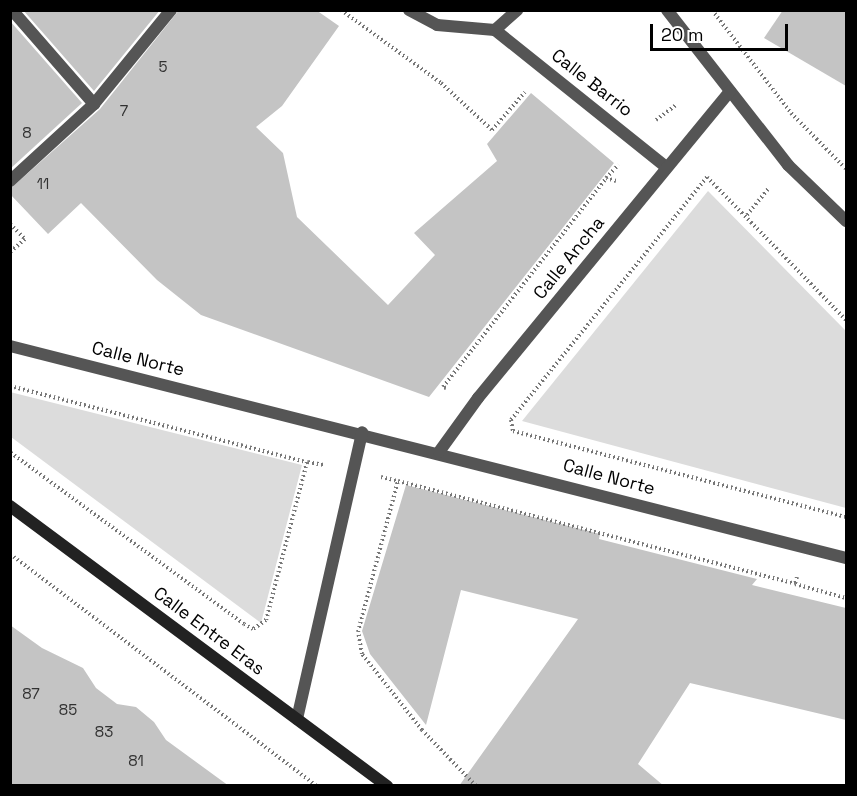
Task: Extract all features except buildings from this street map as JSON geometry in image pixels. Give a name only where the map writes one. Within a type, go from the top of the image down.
[{"type":"street","points":[[12,10],[94,104]]},
{"type":"street","points":[[10,181],[94,104],[171,10]]},
{"type":"street","points":[[409,10],[437,26],[495,30],[517,10]]},
{"type":"street","points":[[667,10],[789,165],[846,221]]},
{"type":"street","name":"Calle Barrio","points":[[495,30],[665,166]]},
{"type":"street","name":"Calle Ancha","points":[[440,452],[478,398],[665,166],[730,91]]},
{"type":"street","name":"Calle Norte","points":[[10,346],[362,432],[846,558]]},
{"type":"street","points":[[297,719],[362,432]]},
{"type":"street","name":"Calle Entre Eras","points":[[10,506],[387,786]]},
{"type":"path","points":[[340,10],[441,83],[492,130],[533,83]]},
{"type":"path","points":[[712,10],[791,113],[846,169]]},
{"type":"path","points":[[846,320],[707,177],[512,420],[513,431],[846,517]]},
{"type":"path","points":[[443,387],[606,178]]},
{"type":"path","points":[[10,224],[25,239],[10,252]]},
{"type":"path","points":[[10,386],[308,462],[266,620],[254,629],[244,624],[10,452]]},
{"type":"path","points":[[476,786],[422,730],[362,654],[358,632],[398,481],[795,584]]},
{"type":"path","points":[[10,554],[317,786]]},
{"type":"shaded area","points":[[708,191],[846,331],[846,508],[522,421]]},
{"type":"shaded area","points":[[10,392],[302,465],[261,623],[11,437]]}]
